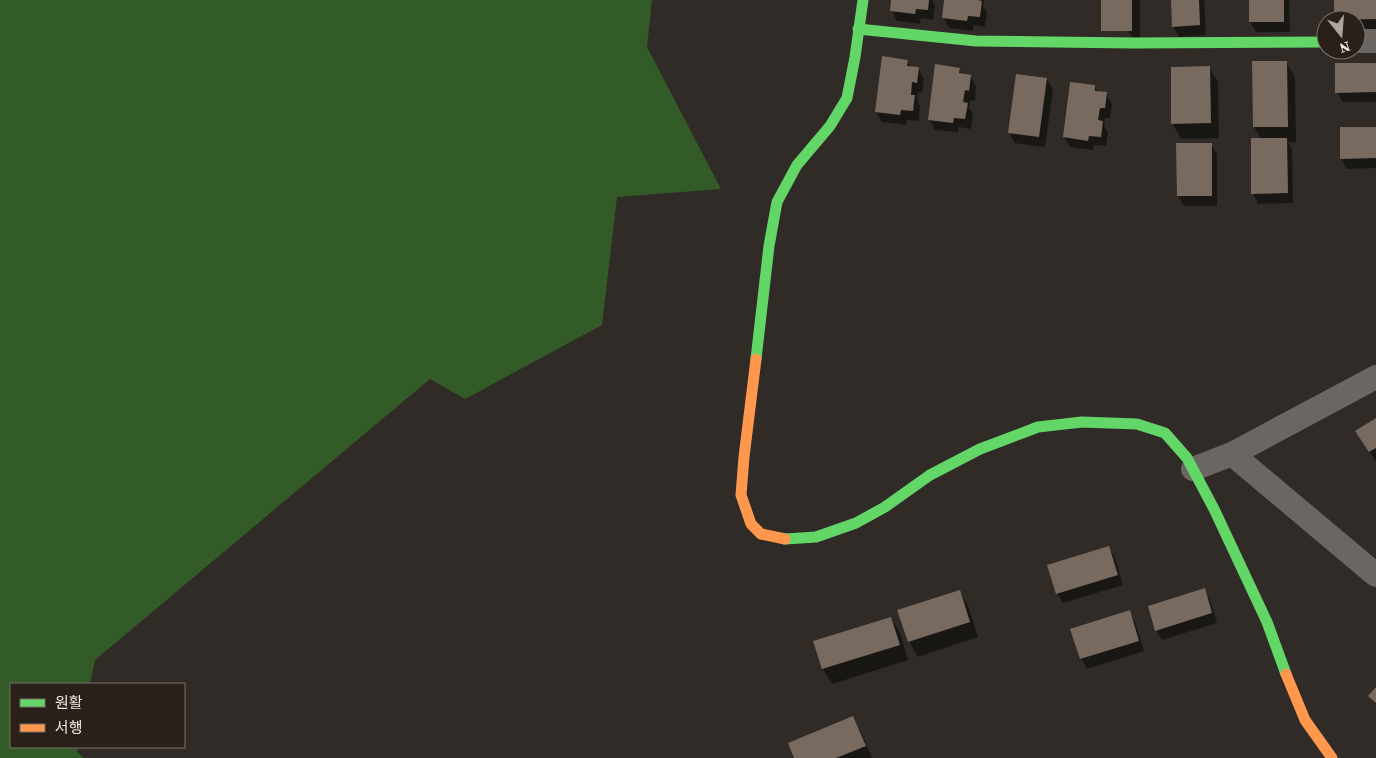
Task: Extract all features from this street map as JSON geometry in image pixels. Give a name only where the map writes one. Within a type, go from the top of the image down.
[{"type":"street","points":[[863,0],[847,98],[830,126],[797,165],[777,202],[768,255],[744,457],[741,495],[751,524],[761,534],[782,539],[816,537],[856,523],[885,507],[930,475],[980,449],[1038,428],[1082,422],[1137,424],[1165,433],[1187,458],[1193,469],[1268,622],[1290,686],[1305,720],[1332,758]]},
{"type":"street","points":[[858,29],[976,41],[1133,43],[1316,42]]},
{"type":"street","points":[[1193,469],[1232,454],[1376,377]]},
{"type":"street","points":[[1232,454],[1376,575]]},
{"type":"green space","points":[[0,0],[652,0],[647,47],[721,189],[617,197],[602,325],[465,399],[430,379],[95,660],[90,683],[10,683],[10,748],[78,748],[77,752],[84,758],[0,758]]},
{"type":"building","points":[[891,0],[929,0],[928,10],[916,9],[915,14],[890,11]]},
{"type":"building","points":[[944,0],[982,1],[980,17],[968,16],[967,21],[942,18]]},
{"type":"building","points":[[1101,0],[1132,0],[1132,31],[1101,31]]},
{"type":"building","points":[[1171,0],[1199,0],[1200,25],[1172,27]]},
{"type":"building","points":[[1249,0],[1284,0],[1284,22],[1249,22]]},
{"type":"building","points":[[1334,0],[1376,0],[1376,19],[1366,19],[1366,10],[1334,10]]},
{"type":"building","points":[[882,56],[908,60],[907,66],[919,67],[917,83],[912,82],[911,95],[915,95],[913,111],[901,110],[900,115],[875,112]]},
{"type":"building","points":[[1252,61],[1287,61],[1288,127],[1253,127]]},
{"type":"building","points":[[1335,63],[1376,63],[1376,92],[1335,93]]},
{"type":"building","points":[[935,64],[960,68],[959,73],[971,75],[969,91],[965,90],[963,102],[968,103],[965,119],[954,118],[953,123],[928,120]]},
{"type":"building","points":[[1210,66],[1211,123],[1171,124],[1171,67]]},
{"type":"building","points":[[1016,74],[1047,78],[1039,137],[1008,133]]},
{"type":"building","points":[[1070,82],[1095,85],[1095,91],[1107,92],[1105,108],[1100,108],[1098,120],[1103,121],[1101,137],[1089,136],[1088,141],[1063,137]]},
{"type":"building","points":[[1340,127],[1376,127],[1376,158],[1340,159]]},
{"type":"building","points":[[1251,138],[1287,138],[1288,193],[1251,194]]},
{"type":"building","points":[[1176,143],[1212,143],[1212,196],[1177,196]]},
{"type":"building","points":[[1376,418],[1376,448],[1369,452],[1355,431]]},
{"type":"building","points":[[1109,546],[1118,575],[1056,594],[1047,565]]},
{"type":"building","points":[[1205,588],[1212,613],[1155,631],[1148,606]]},
{"type":"building","points":[[960,590],[970,622],[908,642],[897,610]]},
{"type":"building","points":[[1130,610],[1139,641],[1080,659],[1070,629]]},
{"type":"building","points":[[891,617],[900,645],[822,669],[813,641]]},
{"type":"building","points":[[1376,687],[1376,703],[1368,696]]},
{"type":"building","points":[[853,716],[866,746],[836,758],[794,758],[788,743]]},
{"type":"traffic: fast","points":[[756,359],[769,246],[777,202],[797,165],[830,126],[847,98],[863,0]]},
{"type":"traffic: fast","points":[[858,29],[976,41],[1133,43],[1316,42]]},
{"type":"traffic: fast","points":[[785,539],[816,537],[856,523],[885,507],[930,475],[980,449],[1038,427],[1082,422],[1137,424],[1165,433],[1187,458],[1214,509],[1267,622],[1286,674]]},
{"type":"traffic: slow","points":[[756,359],[741,495],[751,524],[761,534],[785,539]]},
{"type":"traffic: slow","points":[[1286,674],[1305,720],[1332,758]]}]
